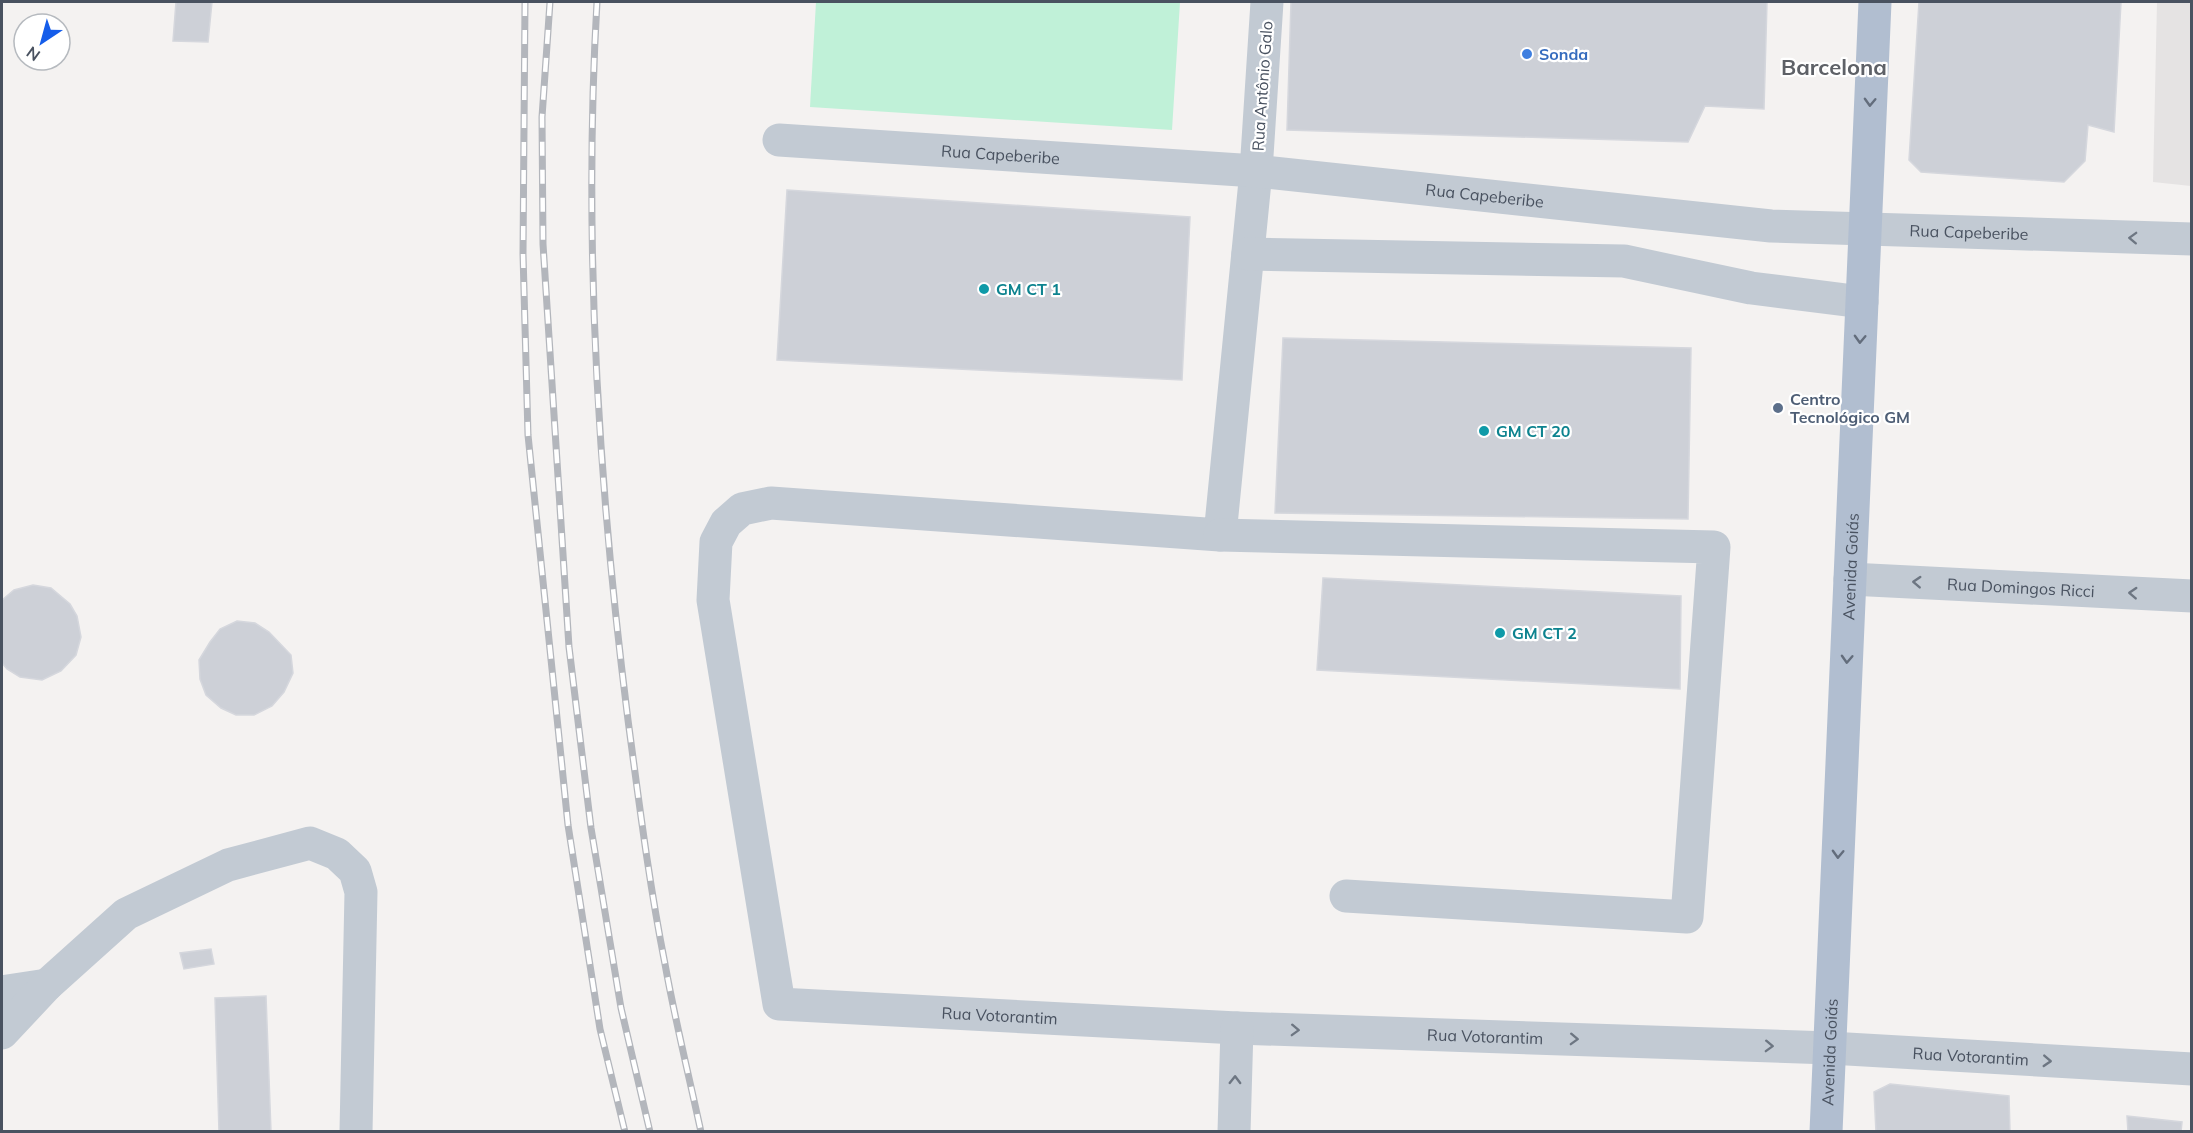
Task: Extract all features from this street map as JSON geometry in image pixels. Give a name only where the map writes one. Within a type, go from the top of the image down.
[{"type":"main road","name":"Avenida Goiás","points":[[1826,1131],[1875,2]]},
{"type":"street","name":"Rua Antônio Galo","points":[[1220,535],[1256,171],[1267,2]]},
{"type":"street","name":"Rua Capeberibe","points":[[778,140],[1256,171],[1770,226],[2192,239]]},
{"type":"street","points":[[1248,254],[1624,261],[1751,288],[1862,302]]},
{"type":"street","name":"Rua Votorantim","points":[[1220,535],[771,503],[742,509],[726,523],[716,542],[713,600],[779,1004],[1237,1028],[1830,1048],[2192,1069]]},
{"type":"street","points":[[1220,535],[1714,547],[1687,917],[1346,896]]},
{"type":"street","name":"Rua Domingos Ricci","points":[[1850,579],[2192,596]]},
{"type":"street","points":[[2,1033],[47,985],[126,914],[228,865],[310,843],[337,854],[355,871],[361,892],[356,1131]]},
{"type":"street","points":[[2,992],[47,985]]},
{"type":"street","points":[[1234,1131],[1237,1028]]},
{"type":"shaded area","points":[[2157,2],[2191,2],[2191,186],[2153,182]]},
{"type":"green space","points":[[816,2],[1180,2],[1172,130],[810,107]]},
{"type":"building","points":[[176,2],[212,2],[208,42],[173,41]]},
{"type":"building","name":"Sonda","points":[[1291,2],[1767,2],[1764,109],[1705,106],[1688,142],[1287,130]]},
{"type":"building","points":[[1919,2],[2121,2],[2114,132],[2088,125],[2085,161],[2064,182],[1921,172],[1909,160]]},
{"type":"building","name":"GM CT 1","points":[[787,190],[1190,217],[1182,380],[777,360]]},
{"type":"building","name":"GM CT 20","points":[[1283,338],[1691,348],[1688,519],[1275,513]]},
{"type":"building","name":"GM CT 2","points":[[1323,578],[1681,596],[1680,689],[1317,670]]},
{"type":"building","points":[[33,585],[51,588],[70,604],[77,616],[81,637],[76,655],[61,671],[42,680],[20,677],[2,663],[2,600],[14,590]]},
{"type":"building","points":[[237,621],[255,623],[269,632],[291,655],[293,673],[284,692],[272,706],[254,715],[236,715],[221,708],[206,695],[200,679],[199,660],[210,642],[220,629]]},
{"type":"building","points":[[211,949],[214,964],[184,969],[180,953]]},
{"type":"building","points":[[266,996],[271,1132],[219,1132],[215,998]]},
{"type":"building","points":[[1890,1084],[2009,1096],[2010,1132],[1876,1132],[1874,1092]]},
{"type":"building","points":[[2127,1116],[2182,1122],[2181,1132],[2128,1132]]},
{"type":"railway","points":[[525,2],[523,254],[528,435],[568,825],[600,1029],[625,1132]]},
{"type":"railway","points":[[550,2],[542,117],[543,244],[569,647],[591,828],[621,1008],[650,1132]]},
{"type":"railway","points":[[597,2],[593,92],[593,272],[601,452],[617,631],[659,934],[701,1132]]},
{"type":"place","name":"Sonda","points":[[1527,54]]},
{"type":"place","name":"GM CT 1","points":[[984,289]]},
{"type":"place","name":"Centro Tecnológico GM","points":[[1778,408]]},
{"type":"place","name":"GM CT 20","points":[[1484,431]]},
{"type":"place","name":"GM CT 2","points":[[1500,633]]},
{"type":"district","name":"Barcelona","points":[[1834,67]]}]
